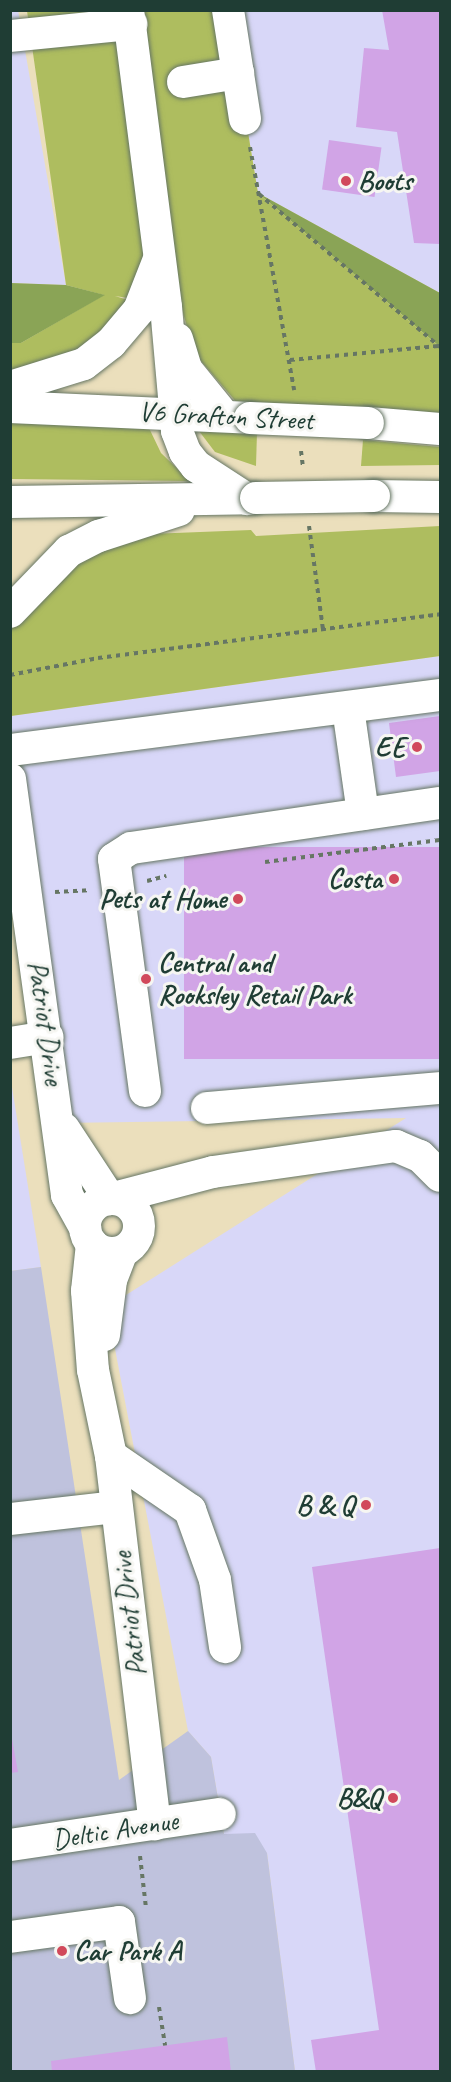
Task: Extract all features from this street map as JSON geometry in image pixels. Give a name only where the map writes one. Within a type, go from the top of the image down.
[{"type":"street","points":[[228,10],[244,119]]},
{"type":"street","points":[[10,36],[130,17],[166,306],[177,431],[190,459],[252,498]]},
{"type":"street","points":[[183,82],[238,73]]},
{"type":"street","points":[[10,387],[84,364],[111,343],[139,310],[159,257]]},
{"type":"street","points":[[166,306],[186,369],[237,417]]},
{"type":"street","name":"V6 Grafton Street","points":[[10,407],[175,413],[441,429]]},
{"type":"street","points":[[10,502],[441,497]]},
{"type":"street","points":[[10,612],[69,551],[99,536],[208,501]]},
{"type":"street","points":[[10,750],[441,695]]},
{"type":"street","points":[[348,708],[363,814]]},
{"type":"street","name":"Patriot Drive","points":[[10,779],[22,905],[48,1037],[68,1195],[100,1242],[87,1291],[93,1370],[111,1456],[155,1824]]},
{"type":"street","points":[[145,1091],[114,859],[131,848],[441,803]]},
{"type":"street","points":[[10,1043],[48,1037]]},
{"type":"street","points":[[207,1108],[441,1088]]},
{"type":"street","name":"Patriot Drive","points":[[60,1124],[110,1198]]},
{"type":"street","points":[[110,1198],[127,1203],[138,1218],[138,1236],[100,1242],[88,1215],[101,1201],[110,1198],[213,1172],[364,1148],[396,1146],[434,1158]]},
{"type":"street","points":[[138,1218],[213,1172]]},
{"type":"street","points":[[111,1456],[190,1510],[215,1580],[225,1647]]},
{"type":"street","points":[[10,1520],[116,1507]]},
{"type":"street","name":"Deltic Avenue","points":[[10,1845],[220,1814]]},
{"type":"street","points":[[10,1936],[119,1922],[130,1998]]},
{"type":"path","points":[[244,119],[290,360],[294,398]]},
{"type":"path","points":[[258,193],[440,347]]},
{"type":"path","points":[[290,360],[440,347]]},
{"type":"path","points":[[300,441],[304,476]]},
{"type":"path","points":[[309,522],[323,630]]},
{"type":"path","points":[[10,675],[98,658],[441,614]]},
{"type":"path","points":[[255,863],[441,840]]},
{"type":"path","points":[[142,882],[176,873]]},
{"type":"path","points":[[22,905],[92,890]]},
{"type":"shaded area","points":[[18,10],[66,285],[11,283],[10,11]]},
{"type":"shaded area","points":[[228,11],[440,11],[440,293],[258,193]]},
{"type":"shaded area","points":[[440,656],[440,2071],[295,2071],[267,1853],[224,1834],[211,1757],[188,1731],[107,1307],[406,1118],[60,1123],[11,779],[10,716]]},
{"type":"shaded area","points":[[10,1075],[41,1267],[11,1271],[10,1271]]},
{"type":"shaded area","points":[[41,1267],[119,1780],[188,1731],[211,1757],[224,1834],[255,1833],[267,1853],[295,2071],[11,2071],[10,1271]]},
{"type":"green space","points":[[27,11],[228,11],[258,193],[440,347],[440,429],[250,418],[195,354],[181,306],[115,296],[141,304],[111,343],[11,387],[11,343],[21,343],[104,295],[66,285]]},
{"type":"green space","points":[[258,193],[440,293],[440,347],[439,346]]},
{"type":"green space","points":[[11,283],[66,285],[105,295],[21,343],[11,343]]},
{"type":"green space","points":[[11,423],[149,428],[161,453],[190,481],[11,479]]},
{"type":"green space","points":[[199,431],[257,432],[256,466],[215,452]]},
{"type":"green space","points":[[363,440],[440,447],[440,465],[361,466]]},
{"type":"green space","points":[[440,526],[440,656],[11,716],[10,612],[99,536],[251,530],[256,536]]},
{"type":"building","points":[[382,10],[440,10],[440,244],[414,243],[397,132],[356,127],[364,48],[389,50]]},
{"type":"building","points":[[329,140],[381,147],[375,197],[322,190]]},
{"type":"building","name":"EE","points":[[440,716],[440,771],[396,777],[389,723]]},
{"type":"building","points":[[184,847],[440,847],[440,1059],[184,1059]]},
{"type":"building","name":"B&Q","points":[[440,1548],[440,2072],[316,2072],[311,2040],[379,2030],[312,1567]]},
{"type":"building","points":[[10,1728],[18,1772],[10,1773]]},
{"type":"building","points":[[227,2037],[231,2072],[52,2072],[51,2061]]},
{"type":"place","name":"Boots","points":[[346,181]]},
{"type":"place","name":"EE","points":[[417,747]]},
{"type":"place","name":"Costa","points":[[394,879]]},
{"type":"place","name":"Pets at Home","points":[[238,899]]},
{"type":"place","name":"Central and Rooksley Retail Park","points":[[146,979]]},
{"type":"place","name":"B & Q","points":[[366,1505]]},
{"type":"place","name":"B&Q","points":[[393,1798]]},
{"type":"place","name":"Car Park A","points":[[62,1951]]}]
